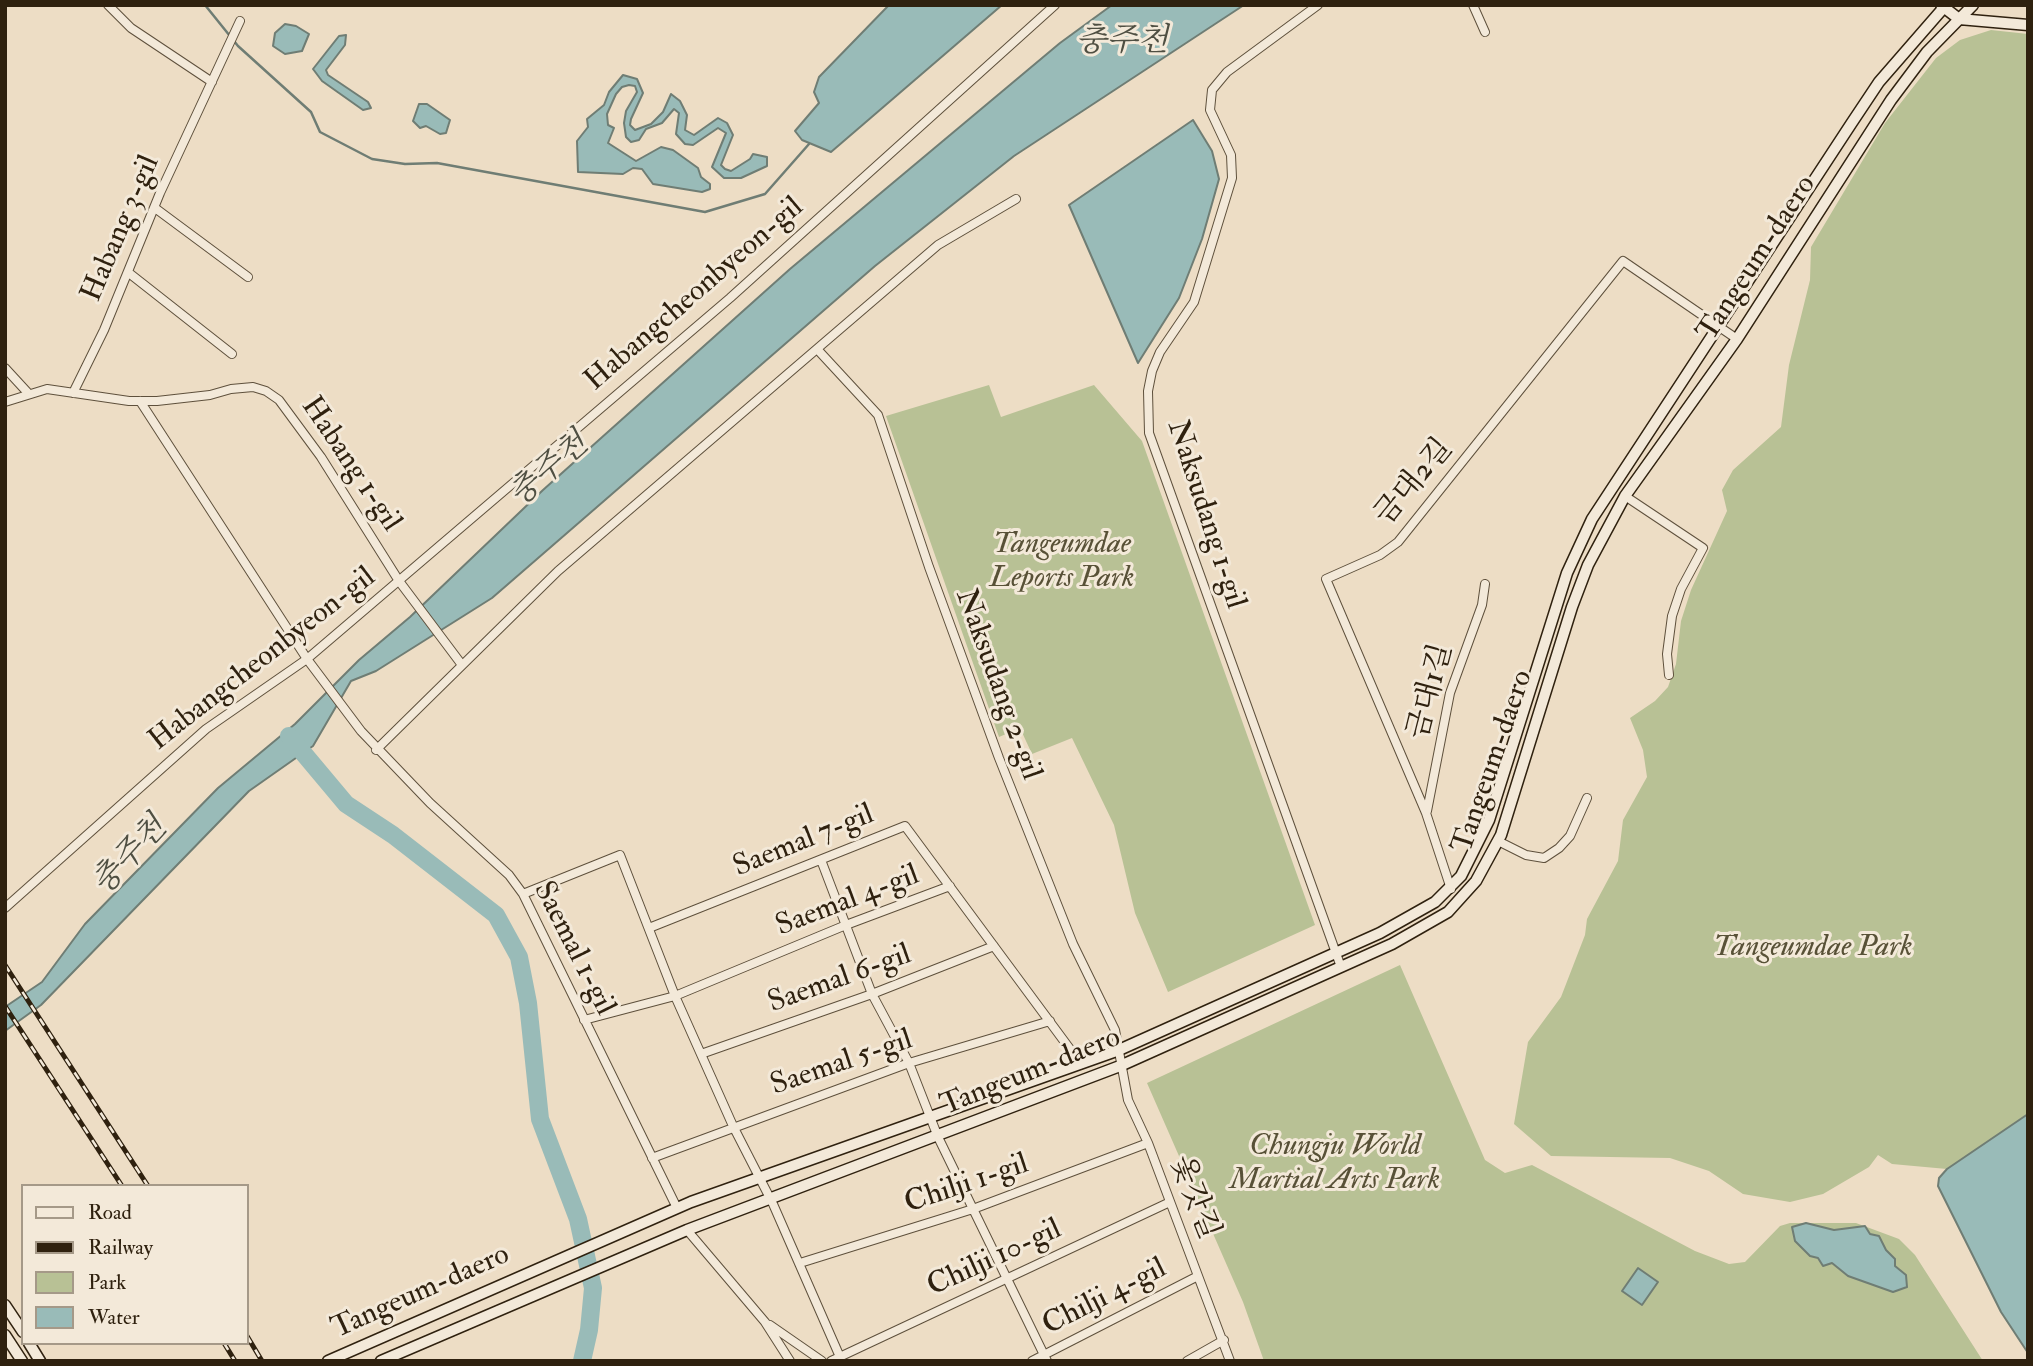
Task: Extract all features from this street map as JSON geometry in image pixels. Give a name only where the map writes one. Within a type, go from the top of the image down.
[{"type":"main road","name":"Tangeum-daero","points":[[381,1361],[688,1230],[1120,1066],[1411,935],[1448,912],[1476,881],[1498,841],[1572,607],[1588,565],[1625,496],[1737,339],[1891,100],[1927,52],[1973,5]]},
{"type":"main road","name":"Tangeum-daero","points":[[328,1361],[677,1208],[1119,1050],[1417,914],[1451,889],[1469,863],[1489,820],[1577,547],[1626,464],[1879,82],[1943,6]]},
{"type":"main road","points":[[1943,6],[1959,19],[2028,25]]},
{"type":"main road","points":[[677,1208],[688,1230]]},
{"type":"main road","points":[[5,1305],[21,1329]]},
{"type":"main road","points":[[5,1335],[22,1361]]},
{"type":"main road","points":[[30,1345],[40,1361]]},
{"type":"street","points":[[108,5],[131,28],[212,82]]},
{"type":"street","name":"Habangcheonbyeon-gil","points":[[5,908],[206,729],[306,659],[730,298],[1055,5]]},
{"type":"street","name":"Naksudang 1-gil","points":[[1318,5],[1227,72],[1212,90],[1210,110],[1231,155],[1232,177],[1194,302],[1160,352],[1148,391],[1149,433],[1340,967]]},
{"type":"street","points":[[1473,5],[1485,32]]},
{"type":"street","name":"Habang 3-gil","points":[[73,393],[240,21]]},
{"type":"street","points":[[376,750],[558,571],[937,245],[1016,200]]},
{"type":"street","points":[[155,208],[248,277]]},
{"type":"street","name":"금대2길","points":[[1451,889],[1426,813],[1326,579],[1380,555],[1398,542],[1623,261],[1719,327]]},
{"type":"street","points":[[129,273],[232,354]]},
{"type":"street","points":[[1719,327],[1737,339]]},
{"type":"street","name":"Naksudang 2-gil","points":[[817,349],[878,415],[929,567],[999,758],[1073,944],[1115,1030],[1119,1050]]},
{"type":"street","points":[[5,368],[28,393]]},
{"type":"street","name":"Habang 1-gil","points":[[5,402],[47,389],[140,401],[175,400],[230,388],[253,387],[266,391],[279,400],[321,457],[399,581],[462,666]]},
{"type":"street","name":"Saemal 1-gil","points":[[140,401],[306,659],[361,731],[376,750],[486,852],[523,894],[677,1208]]},
{"type":"street","points":[[1625,496],[1703,548],[1681,589],[1672,616],[1667,654],[1669,675]]},
{"type":"street","name":"금대1길","points":[[1426,813],[1450,694],[1482,605],[1485,584]]},
{"type":"street","points":[[1498,841],[1526,855],[1544,858],[1559,848],[1570,835],[1587,798]]},
{"type":"street","name":"Saemal 7-gil","points":[[649,928],[905,826],[950,886]]},
{"type":"street","points":[[523,894],[620,855],[701,1054],[733,1126],[771,1199],[840,1357]]},
{"type":"street","points":[[821,860],[872,993],[909,1063],[938,1136],[1046,1358]]},
{"type":"street","name":"Saemal 4-gil","points":[[584,1020],[676,996],[846,925],[950,886],[1081,1064]]},
{"type":"street","name":"Saemal 6-gil","points":[[701,1054],[994,946]]},
{"type":"street","name":"Saemal 5-gil","points":[[652,1158],[909,1063],[1049,1021]]},
{"type":"street","name":"옻갓길","points":[[1119,1050],[1128,1100],[1148,1143],[1230,1361]]},
{"type":"street","name":"Chilji 1-gil","points":[[800,1263],[973,1209],[1148,1143]]},
{"type":"street","name":"Chilji 10-gil","points":[[831,1361],[1170,1202]]},
{"type":"street","points":[[688,1230],[765,1322],[790,1361]]},
{"type":"street","name":"Chilji 4-gil","points":[[1032,1361],[1046,1358],[1198,1276]]},
{"type":"street","points":[[765,1322],[822,1361]]},
{"type":"street","points":[[1187,1361],[1224,1340]]},
{"type":"green space","name":"Tangeumdae Park","points":[[1991,30],[2028,34],[2028,1114],[1947,1169],[1892,1164],[1878,1155],[1869,1167],[1823,1194],[1790,1202],[1743,1194],[1709,1171],[1670,1158],[1551,1156],[1514,1124],[1528,1042],[1561,997],[1585,935],[1587,919],[1618,861],[1623,820],[1647,777],[1643,750],[1630,718],[1655,701],[1668,687],[1676,664],[1681,621],[1691,590],[1727,511],[1722,490],[1733,470],[1781,427],[1789,365],[1810,280],[1811,247],[1885,123],[1936,58],[1960,40]]},
{"type":"green space","name":"Tangeumdae Leports Park","points":[[989,385],[1001,417],[1094,385],[1142,441],[1315,925],[1168,992],[1135,913],[1114,825],[1072,738],[1032,754],[1020,728],[999,737],[886,416]]},
{"type":"green space","name":"Chungju World Martial Arts Park","points":[[1400,965],[1485,1160],[1505,1173],[1532,1165],[1695,1251],[1729,1264],[1745,1262],[1780,1226],[1790,1223],[1856,1223],[1899,1239],[1915,1255],[1983,1361],[1264,1361],[1243,1302],[1147,1083]]},
{"type":"water","points":[[889,5],[1002,5],[831,152],[802,140],[795,131],[819,103],[814,92],[819,77]]},
{"type":"water","name":"충주천","points":[[1112,5],[1244,5],[1014,156],[875,266],[492,598],[376,671],[351,681],[313,746],[249,791],[41,1005],[5,1031],[5,1007],[42,982],[85,924],[218,788],[295,724],[359,660],[410,617],[543,490],[790,269],[1060,43]]},
{"type":"water","points":[[285,24],[296,26],[309,34],[302,51],[285,54],[273,46],[275,33]]},
{"type":"water","points":[[346,35],[345,45],[326,70],[328,75],[368,102],[371,108],[363,110],[322,81],[313,69],[339,36]]},
{"type":"water","points":[[623,75],[637,79],[643,93],[631,119],[630,125],[635,130],[651,124],[663,112],[671,94],[680,101],[687,115],[685,130],[694,135],[718,118],[727,123],[733,135],[721,165],[725,169],[731,171],[750,159],[753,154],[767,157],[767,166],[741,178],[724,178],[712,167],[726,133],[718,128],[693,145],[685,144],[676,134],[679,113],[674,109],[662,123],[646,129],[639,140],[631,142],[626,137],[624,123],[626,111],[637,92],[635,86],[629,85],[622,87],[616,94],[607,114],[608,125],[614,128],[608,143],[636,161],[661,147],[673,150],[698,168],[701,177],[710,184],[710,189],[702,192],[653,184],[642,169],[633,168],[623,174],[578,172],[577,141],[588,127],[587,119],[604,105],[609,92]]},
{"type":"water","points":[[419,104],[427,104],[450,120],[446,133],[440,134],[426,126],[420,128],[413,121]]},
{"type":"water","points":[[1193,120],[1212,151],[1219,179],[1202,239],[1179,298],[1138,363],[1069,205]]},
{"type":"water","points":[[2028,1114],[2028,1353],[2001,1312],[1938,1186],[1939,1178],[1947,1169]]},
{"type":"water","points":[[1806,1223],[1834,1230],[1865,1226],[1870,1234],[1879,1236],[1886,1250],[1895,1259],[1895,1266],[1906,1275],[1907,1287],[1893,1292],[1848,1276],[1832,1263],[1823,1266],[1818,1258],[1810,1256],[1795,1241],[1792,1227]]},
{"type":"water","points":[[1638,1268],[1658,1282],[1642,1305],[1622,1291]]},
{"type":"waterway","points":[[205,5],[238,46],[311,112],[320,132],[372,159],[405,164],[437,163],[705,212],[765,194],[809,144]]},
{"type":"waterway","points":[[289,736],[346,804],[393,835],[496,915],[519,957],[528,1003],[540,1119],[578,1219],[593,1288],[589,1330],[582,1361]]},
{"type":"railway","points":[[5,965],[147,1184]]},
{"type":"railway","points":[[5,1006],[121,1184]]},
{"type":"railway","points":[[248,1338],[262,1361]]},
{"type":"railway","points":[[225,1345],[235,1361]]}]
